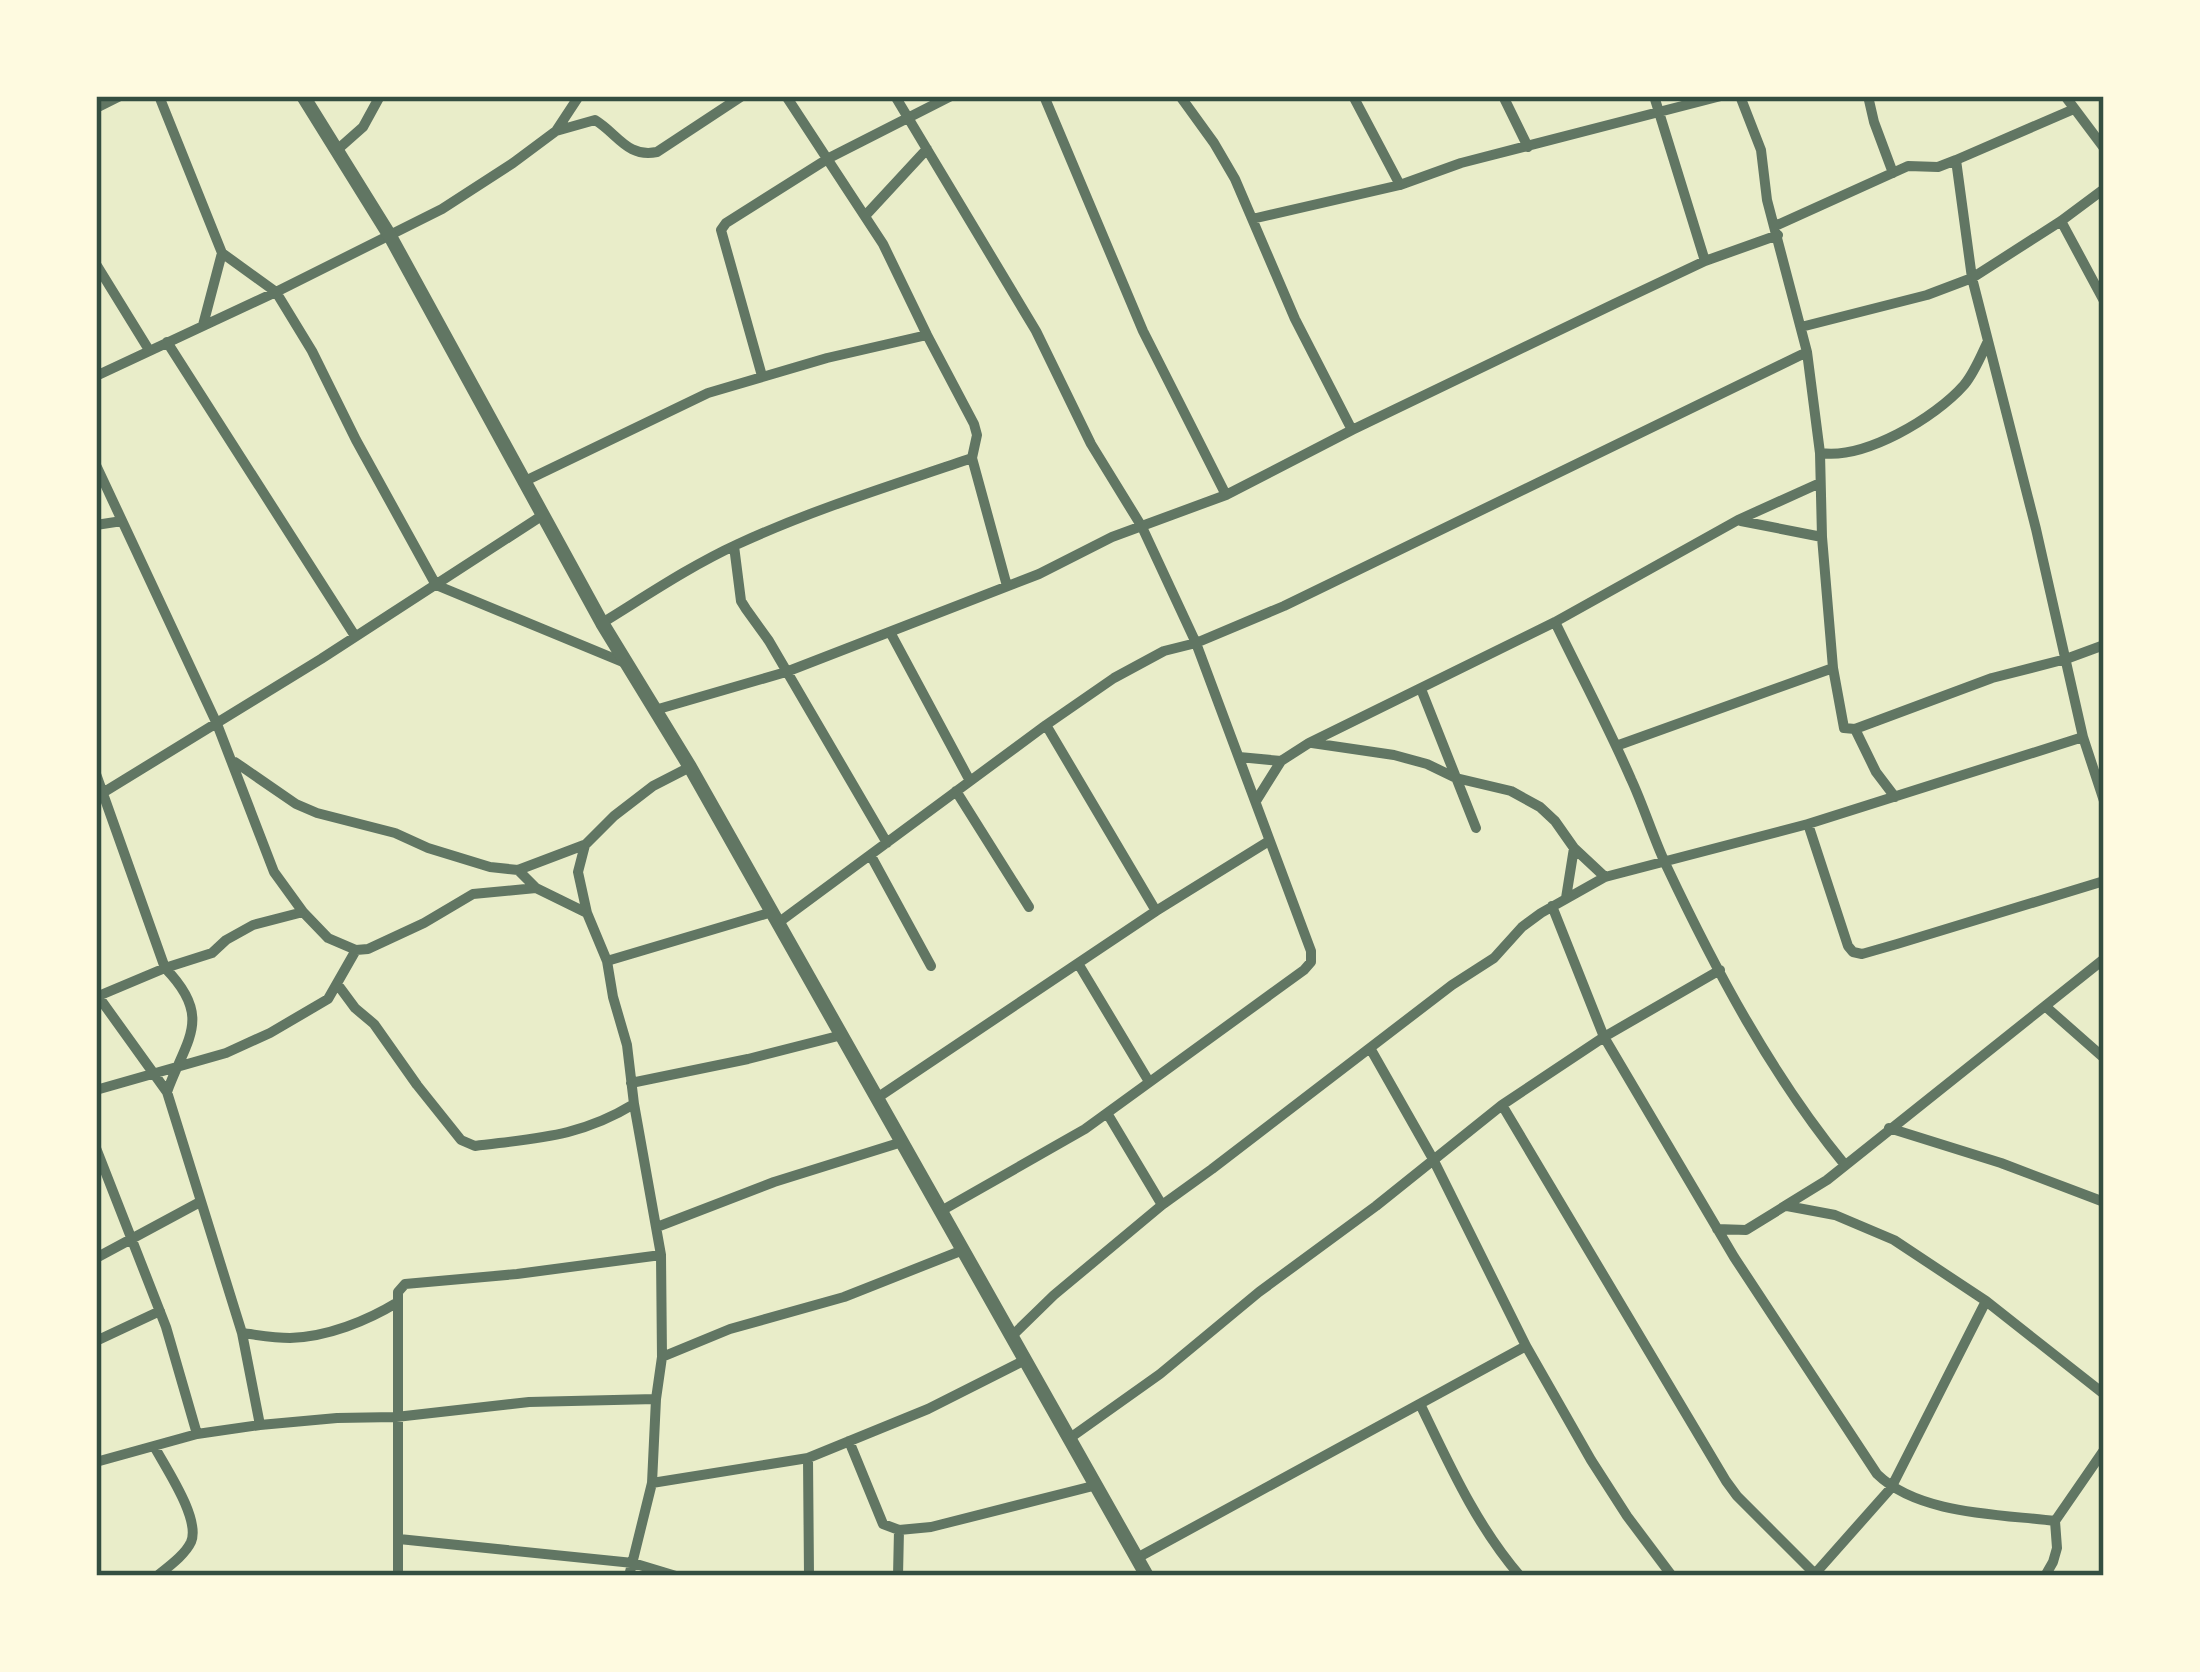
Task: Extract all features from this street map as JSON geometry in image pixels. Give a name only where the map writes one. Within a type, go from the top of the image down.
[{"type":"street","points":[[96,108],[120,96]]},
{"type":"street","points":[[159,96],[222,253],[276,292],[312,350],[436,585],[625,663]]},
{"type":"street","points":[[303,96],[390,236],[602,623],[690,767],[1147,1576]]},
{"type":"street","points":[[337,150],[363,127],[380,96]]},
{"type":"street","points":[[556,131],[579,96]]},
{"type":"street","points":[[96,376],[390,236],[482,184],[556,131],[595,120],[629,151],[657,152],[742,96]]},
{"type":"street","points":[[786,96],[865,216],[974,424],[977,435],[972,458],[1007,586]]},
{"type":"street","points":[[895,96],[1036,331],[1091,445],[1142,526],[1196,643],[1311,951],[1311,962],[1304,970],[1085,1129],[941,1211]]},
{"type":"street","points":[[762,376],[721,230],[725,223],[829,158],[951,96]]},
{"type":"street","points":[[1044,96],[1143,331],[1226,495]]},
{"type":"street","points":[[1180,96],[1227,165],[1295,319],[1352,430]]},
{"type":"street","points":[[1353,96],[1400,185]]},
{"type":"street","points":[[1503,96],[1528,147]]},
{"type":"street","points":[[1654,96],[1705,262]]},
{"type":"street","points":[[1252,219],[1400,185],[1462,164],[1721,96]]},
{"type":"street","points":[[1740,96],[1761,151],[1767,200],[1807,352],[1820,453],[1833,668],[1842,724],[1846,730],[1855,729],[1992,678],[2104,645]]},
{"type":"street","points":[[1868,96],[1893,173]]},
{"type":"street","points":[[2065,96],[2104,148]]},
{"type":"street","points":[[655,710],[786,673],[1059,565],[1112,537],[1226,495],[1352,430],[1908,166],[1938,167],[2074,109]]},
{"type":"street","points":[[865,216],[927,149]]},
{"type":"street","points":[[1956,160],[1972,278],[2083,737],[2104,800]]},
{"type":"street","points":[[1801,327],[1927,295],[1972,278],[2104,189]]},
{"type":"street","points":[[2061,221],[2102,292]]},
{"type":"street","points":[[203,325],[222,253]]},
{"type":"street","points":[[96,264],[149,350]]},
{"type":"street","points":[[524,482],[708,393],[927,335]]},
{"type":"street","points":[[1820,453],[1852,453],[1922,419],[1963,386],[1988,341]]},
{"type":"street","points":[[166,342],[355,636]]},
{"type":"street","points":[[607,961],[775,918],[871,856],[1046,725],[1142,661],[1284,606],[1807,352]]},
{"type":"street","points":[[602,623],[685,572],[801,516],[972,458]]},
{"type":"street","points":[[96,465],[217,724],[274,872],[328,938],[356,950],[382,944],[473,894],[536,888]]},
{"type":"street","points":[[1256,801],[1281,761],[1309,743],[1555,622],[1738,520],[1820,483]]},
{"type":"street","points":[[99,795],[543,515]]},
{"type":"street","points":[[1738,520],[1822,537]]},
{"type":"street","points":[[96,525],[122,521]]},
{"type":"street","points":[[734,546],[741,601],[887,842]]},
{"type":"street","points":[[1555,622],[1616,746],[1665,863],[1720,970],[1813,1124],[1845,1165]]},
{"type":"street","points":[[890,632],[970,781]]},
{"type":"street","points":[[1616,746],[1833,668]]},
{"type":"street","points":[[1421,689],[1476,828]]},
{"type":"street","points":[[1046,725],[1156,911]]},
{"type":"street","points":[[1855,729],[1876,772],[1895,797]]},
{"type":"street","points":[[1012,1336],[1162,1204],[1451,985],[1494,958],[1522,927],[1566,898],[1605,878],[1808,824],[2083,737]]},
{"type":"street","points":[[1309,743],[1394,755],[1456,778],[1510,790],[1540,807],[1605,878]]},
{"type":"street","points":[[1239,757],[1281,761]]},
{"type":"street","points":[[232,760],[268,787],[317,813],[395,833],[490,867],[518,870],[585,845],[632,801],[690,767]]},
{"type":"street","points":[[96,774],[99,795],[165,968],[191,1002],[190,1038],[167,1092]]},
{"type":"street","points":[[956,791],[1029,908]]},
{"type":"street","points":[[1808,824],[1848,946],[1862,954],[2104,881]]},
{"type":"street","points":[[877,1098],[1269,841]]},
{"type":"street","points":[[585,845],[578,872],[587,914],[607,961],[627,1045],[661,1255],[662,1358],[652,1483],[631,1570]]},
{"type":"street","points":[[1566,898],[1574,848]]},
{"type":"street","points":[[871,856],[931,966]]},
{"type":"street","points":[[518,870],[536,888],[587,914]]},
{"type":"street","points":[[1552,906],[1604,1036],[1734,1256],[1862,1456],[1891,1487],[1947,1507],[2055,1521]]},
{"type":"street","points":[[260,1425],[242,1334],[167,1092],[97,996],[212,953],[253,926],[303,912]]},
{"type":"street","points":[[96,1090],[226,1052],[270,1033],[328,999],[356,950]]},
{"type":"street","points":[[1718,1229],[1746,1230],[1787,1206],[2104,958]]},
{"type":"street","points":[[1079,965],[1148,1080]]},
{"type":"street","points":[[1070,1438],[1160,1375],[1259,1292],[1502,1105],[1604,1036],[1720,970]]},
{"type":"street","points":[[338,985],[374,1024],[461,1140],[476,1146],[585,1129],[634,1104]]},
{"type":"street","points":[[328,999],[355,1008]]},
{"type":"street","points":[[2045,1006],[2104,1058]]},
{"type":"street","points":[[631,1083],[842,1035]]},
{"type":"street","points":[[1370,1048],[1591,1460],[1672,1576]]},
{"type":"street","points":[[1502,1105],[1726,1481],[1815,1575],[1891,1487],[1986,1301]]},
{"type":"street","points":[[1107,1113],[1162,1204]]},
{"type":"street","points":[[1889,1128],[2002,1163],[2104,1202]]},
{"type":"street","points":[[657,1227],[775,1182],[902,1142]]},
{"type":"street","points":[[96,1148],[160,1311],[197,1434]]},
{"type":"street","points":[[96,1258],[200,1202]]},
{"type":"street","points":[[1787,1206],[1834,1215],[1894,1240],[1986,1301],[2104,1394]]},
{"type":"street","points":[[1734,1256],[1746,1230]]},
{"type":"street","points":[[662,1358],[730,1329],[844,1297],[963,1250]]},
{"type":"street","points":[[398,1576],[398,1292],[405,1284],[661,1255]]},
{"type":"street","points":[[242,1334],[303,1336],[370,1319],[398,1302]]},
{"type":"street","points":[[96,1341],[160,1311]]},
{"type":"street","points":[[1137,1558],[1526,1346]]},
{"type":"street","points":[[652,1483],[808,1457],[928,1409],[1025,1360]]},
{"type":"street","points":[[96,1462],[197,1434],[260,1425],[396,1417],[529,1402],[656,1399]]},
{"type":"street","points":[[1420,1404],[1465,1497],[1520,1576]]},
{"type":"street","points":[[849,1441],[883,1524],[899,1531],[1097,1485]]},
{"type":"street","points":[[154,1446],[190,1514],[193,1532],[181,1555],[157,1576]]},
{"type":"street","points":[[2045,1576],[2056,1548],[2055,1521],[2104,1450]]},
{"type":"street","points":[[808,1457],[809,1576]]},
{"type":"street","points":[[898,1576],[899,1531]]},
{"type":"street","points":[[399,1539],[676,1576]]}]
